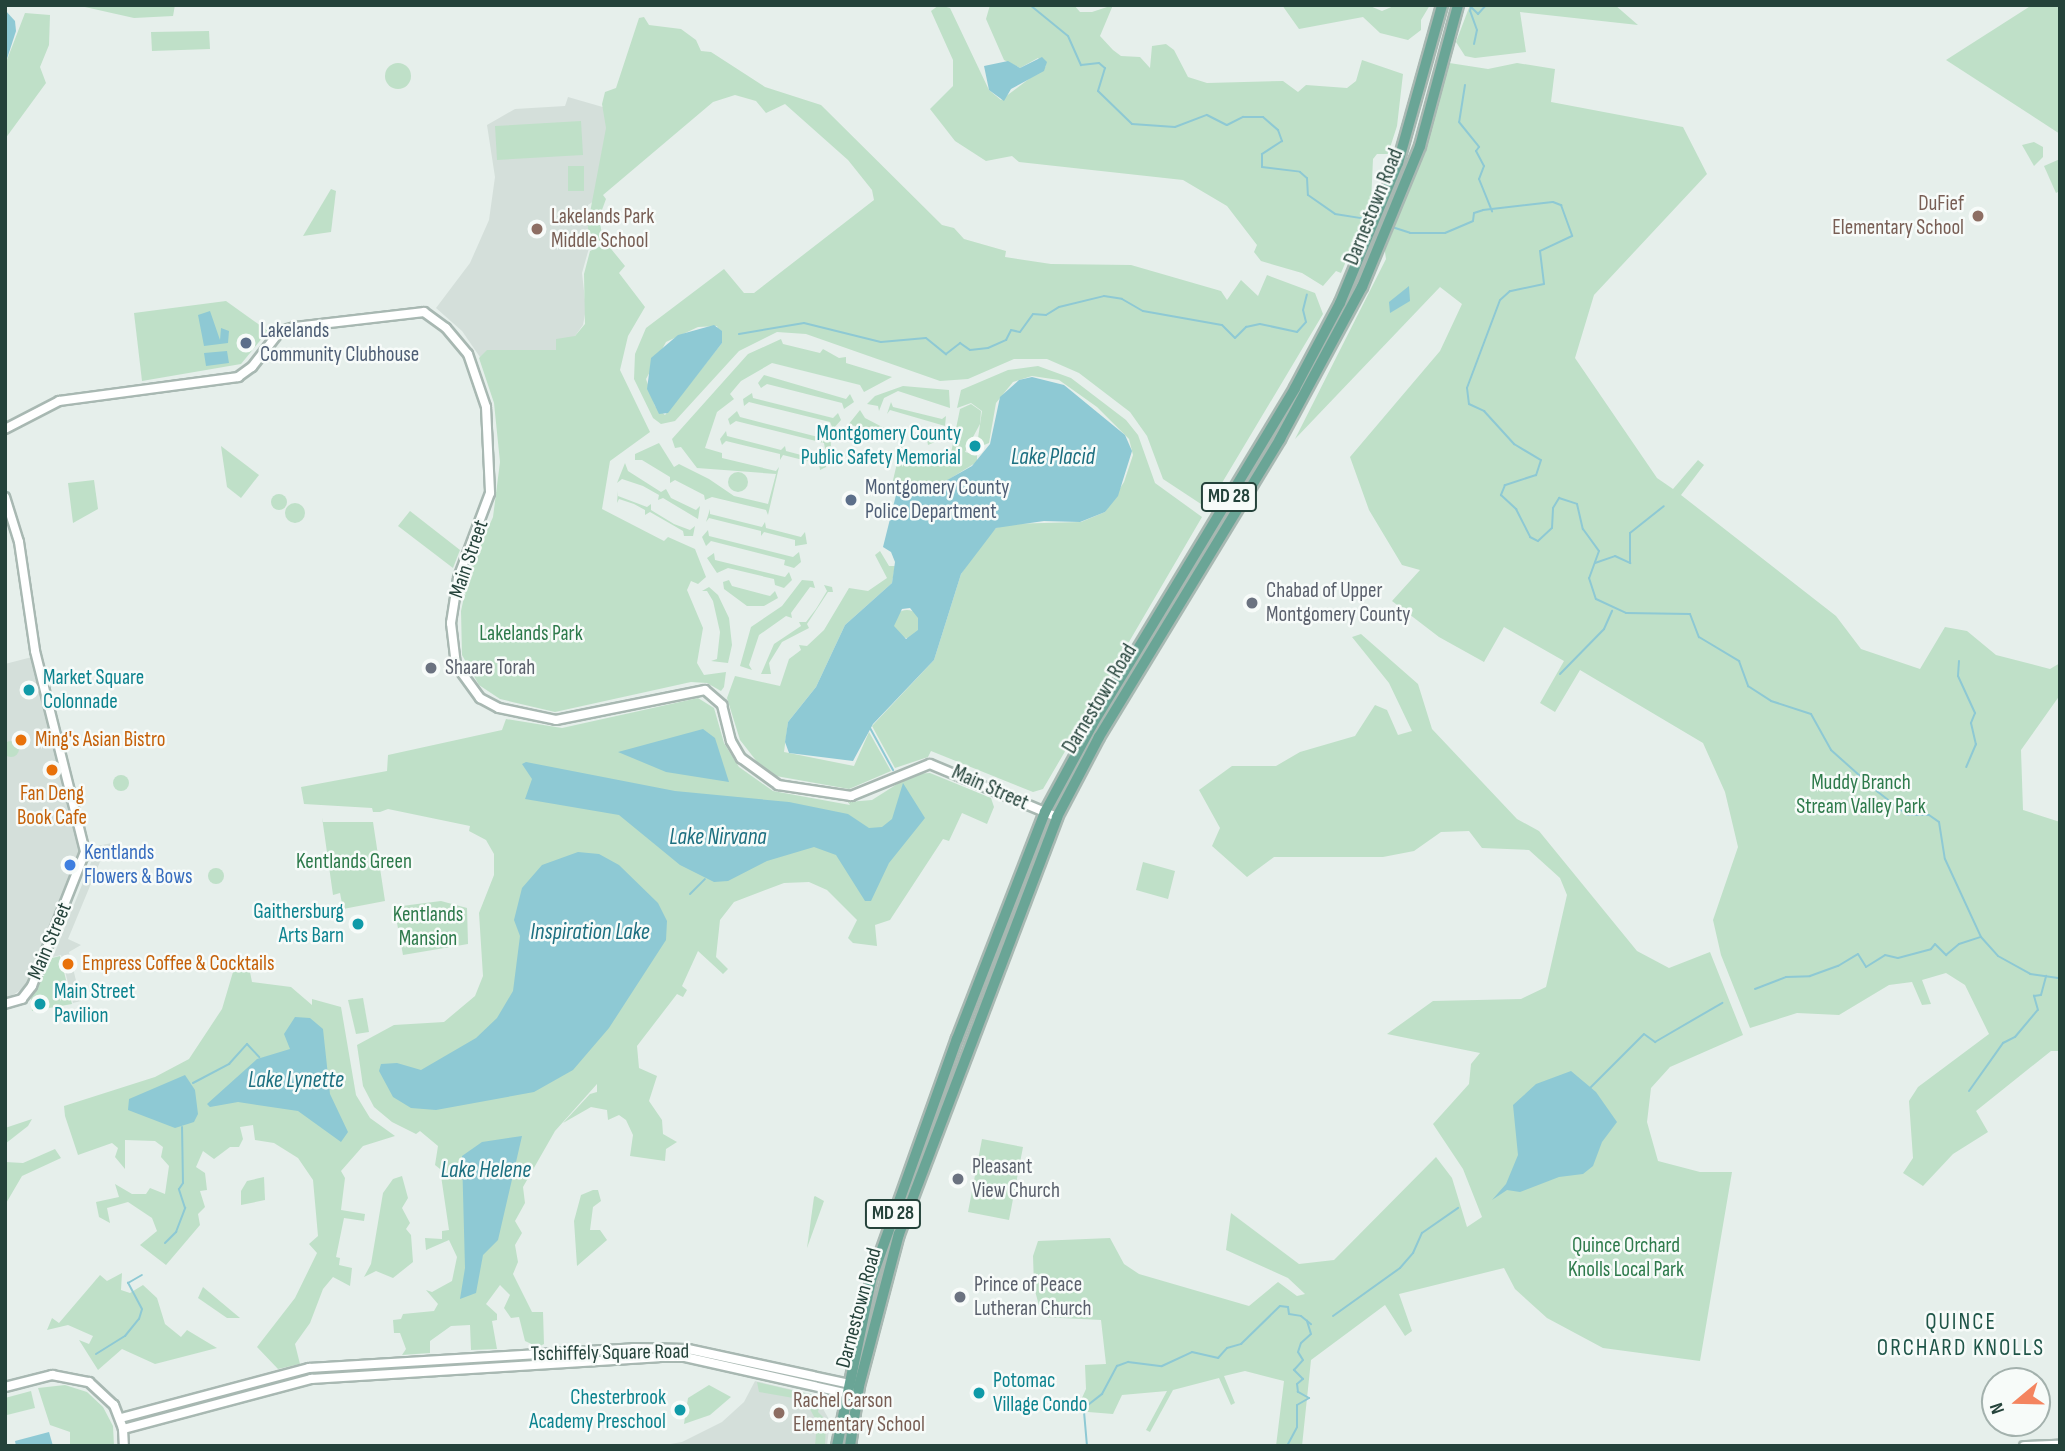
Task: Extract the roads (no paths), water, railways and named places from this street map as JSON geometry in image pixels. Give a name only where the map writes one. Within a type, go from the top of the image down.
[{"type":"main road","name":"Darnestown Road","points":[[850,1446],[859,1386],[900,1234],[1057,817],[1099,737],[1334,345],[1383,224],[1442,5]]},
{"type":"main road","name":"Darnestown Road","points":[[837,1446],[846,1388],[866,1298],[896,1205],[1045,812],[1092,724],[1295,388],[1383,224],[1420,146],[1458,5]]},
{"type":"street","name":"Main Street","points":[[5,429],[59,401],[238,377],[252,367],[280,331],[424,312],[446,328],[468,354],[486,407],[490,493],[458,578],[451,623],[458,670],[480,698],[499,708],[556,720],[701,690],[719,700],[741,758],[778,785],[851,796],[930,764],[1057,817]]},
{"type":"street","name":"Main Street","points":[[5,497],[19,542],[35,651],[85,852],[32,986],[22,999],[5,1004]]},
{"type":"street","name":"Tschiffely Square Road","points":[[121,1418],[309,1368],[633,1348],[688,1349],[846,1388]]},
{"type":"street","name":"Tschiffely Square Road","points":[[124,1429],[311,1379],[658,1357],[685,1357],[846,1388],[859,1386]]},
{"type":"street","points":[[5,1387],[52,1375],[76,1377],[100,1389],[121,1418],[124,1446]]},
{"type":"street","points":[[2024,1446],[2060,1445]]},
{"type":"water","points":[[5,10],[15,21],[16,31],[5,65]]},
{"type":"water","points":[[1042,57],[1047,62],[1044,71],[1011,89],[1004,101],[989,90],[984,66],[1008,61],[1020,68]]},
{"type":"water","points":[[1409,286],[1410,301],[1390,313],[1389,302]]},
{"type":"water","points":[[210,311],[220,340],[221,328],[229,331],[228,343],[204,346],[198,315]]},
{"type":"water","points":[[714,325],[722,331],[722,343],[668,413],[659,414],[647,389],[651,358],[678,335]]},
{"type":"water","points":[[227,351],[229,363],[206,366],[204,353]]},
{"type":"water","name":"Lake Placid","points":[[1032,377],[1064,385],[1125,435],[1132,451],[1118,496],[1105,512],[1080,522],[1044,521],[996,528],[961,574],[934,660],[873,724],[853,761],[789,753],[785,742],[788,722],[816,687],[845,625],[892,583],[895,562],[891,552],[883,547],[897,491],[933,488],[972,466],[990,444],[1000,397],[1019,380]],"holes":[[[910,608],[918,618],[918,630],[906,639],[894,626],[902,609]]]},
{"type":"water","points":[[703,729],[715,738],[729,782],[666,772],[618,752]]},
{"type":"water","name":"Lake Nirvana","points":[[526,762],[675,791],[789,802],[848,814],[869,828],[882,827],[892,819],[903,783],[925,818],[889,863],[871,901],[865,901],[836,855],[814,847],[767,861],[728,881],[714,882],[680,865],[619,815],[525,799],[532,779],[522,764]]},
{"type":"water","name":"Inspiration Lake","points":[[578,852],[599,854],[619,865],[658,903],[667,921],[666,940],[609,1028],[573,1070],[534,1092],[436,1110],[411,1108],[393,1097],[379,1071],[381,1064],[397,1063],[421,1070],[476,1038],[497,1018],[513,991],[520,936],[514,920],[522,888],[542,865]]},
{"type":"water","name":"Lake Lynette","points":[[295,1017],[310,1018],[323,1029],[330,1094],[348,1132],[341,1142],[298,1111],[238,1102],[210,1107],[207,1104],[257,1059],[290,1049],[284,1034]]},
{"type":"water","points":[[1571,1071],[1596,1092],[1617,1122],[1602,1142],[1593,1166],[1583,1174],[1559,1177],[1520,1192],[1507,1190],[1492,1200],[1506,1184],[1518,1155],[1513,1105],[1536,1084]]},
{"type":"water","points":[[185,1075],[195,1090],[198,1114],[194,1122],[175,1128],[128,1110],[129,1099]]},
{"type":"water","name":"Lake Helene","points":[[522,1136],[498,1240],[483,1255],[476,1293],[460,1299],[465,1268],[462,1156],[482,1142]]},
{"type":"water","points":[[49,1432],[53,1446],[16,1446],[15,1441]]},
{"type":"waterway","points":[[1030,5],[1068,36],[1081,65],[1099,63],[1105,68],[1098,91],[1132,124],[1175,127],[1207,115],[1227,125],[1243,117],[1263,117],[1278,130],[1282,141],[1262,154],[1262,167],[1300,172],[1307,178],[1308,195],[1335,214],[1371,220]]},
{"type":"waterway","points":[[1474,44],[1477,30],[1471,7],[1478,14],[1486,5]]},
{"type":"waterway","points":[[1465,85],[1459,122],[1479,147],[1476,151],[1484,166],[1479,179],[1492,211]]},
{"type":"waterway","points":[[1389,226],[1410,233],[1445,233],[1473,221],[1474,213],[1483,210],[1553,202],[1561,205],[1572,236],[1540,251],[1544,284],[1510,291],[1500,300],[1467,388],[1469,404],[1484,411],[1514,444],[1541,460],[1536,475],[1505,485],[1501,495],[1516,509],[1530,537],[1538,541],[1552,528],[1553,508],[1559,498],[1577,504],[1583,529],[1599,551],[1589,578],[1596,599],[1626,613],[1690,614],[1699,637],[1739,661],[1748,686],[1771,701],[1811,714],[1831,750],[1878,792],[1907,815],[1929,815],[1939,822],[1945,859],[1981,937],[1998,956],[2030,974],[2060,978]]},
{"type":"waterway","points":[[739,334],[804,323],[881,342],[926,338],[946,354],[960,343],[970,350],[988,348],[1006,340],[1011,330],[1020,332],[1033,314],[1046,315],[1059,307],[1104,296],[1122,299],[1143,311],[1222,325],[1235,338],[1246,327],[1260,324],[1297,332],[1306,322],[1303,310],[1307,294]]},
{"type":"waterway","points":[[1595,563],[1615,556],[1630,563],[1630,533],[1664,506]]},
{"type":"waterway","points":[[1560,674],[1604,629],[1612,611]]},
{"type":"waterway","points":[[1959,661],[1958,676],[1975,713],[1971,723],[1976,744],[1966,767]]},
{"type":"waterway","points":[[870,728],[893,770]]},
{"type":"waterway","points":[[690,894],[705,879]]},
{"type":"waterway","points":[[1755,989],[1786,977],[1810,976],[1838,966],[1858,954],[1866,967],[1885,955],[1898,958],[1931,949],[1935,944],[1946,955],[1959,944],[1981,937]]},
{"type":"waterway","points":[[1969,1091],[2003,1043],[2015,1037],[2038,1010],[2034,996],[2041,995],[2046,976]]},
{"type":"waterway","points":[[1590,1088],[1644,1034],[1655,1042],[1722,1003]]},
{"type":"waterway","points":[[193,1083],[229,1064],[247,1044],[259,1057]]},
{"type":"waterway","points":[[165,1243],[176,1232],[185,1208],[179,1189],[183,1183],[182,1127]]},
{"type":"waterway","points":[[1333,1316],[1400,1268],[1413,1253],[1422,1233],[1458,1208]]},
{"type":"waterway","points":[[96,1354],[125,1336],[139,1319],[142,1309],[128,1283],[142,1275]]},
{"type":"waterway","points":[[1087,1446],[1084,1408],[1102,1394],[1117,1366],[1128,1362],[1162,1366],[1192,1352],[1218,1358],[1227,1348],[1241,1344],[1280,1306],[1288,1307],[1289,1314],[1301,1316],[1311,1324]]},
{"type":"waterway","points":[[1287,1446],[1297,1427],[1297,1405],[1309,1398],[1298,1392],[1297,1384],[1303,1379],[1294,1370],[1303,1360],[1298,1352],[1301,1343],[1311,1334],[1307,1321]]},
{"type":"place","name":"DuFief Elementary School","points":[[1978,216]]},
{"type":"place","name":"Lakelands Park Middle School","points":[[537,229]]},
{"type":"place","name":"Lakelands Community Clubhouse","points":[[246,343]]},
{"type":"place","name":"Montgomery County Public Safety Memorial","points":[[975,446]]},
{"type":"place","name":"Montgomery County Police Department","points":[[851,500]]},
{"type":"place","name":"Chabad of Upper Montgomery County","points":[[1252,603]]},
{"type":"place","name":"Shaare Torah","points":[[431,668]]},
{"type":"place","name":"Market Square Colonnade","points":[[29,690]]},
{"type":"place","name":"Ming's Asian Bistro","points":[[21,740]]},
{"type":"place","name":"Fan Deng Book Cafe","points":[[52,770]]},
{"type":"place","name":"Kentlands Flowers & Bows","points":[[70,865]]},
{"type":"place","name":"Gaithersburg Arts Barn","points":[[358,924]]},
{"type":"place","name":"Empress Coffee & Cocktails","points":[[68,964]]},
{"type":"place","name":"Main Street Pavilion","points":[[40,1004]]},
{"type":"place","name":"Pleasant View Church","points":[[958,1179]]},
{"type":"place","name":"Prince of Peace Lutheran Church","points":[[960,1297]]},
{"type":"place","name":"Potomac Village Condo","points":[[979,1393]]},
{"type":"place","name":"Chesterbrook Academy Preschool","points":[[680,1410]]},
{"type":"place","name":"Rachel Carson Elementary School","points":[[779,1413]]},
{"type":"district","name":"QUINCE ORCHARD KNOLLS","points":[[1961,1335]]},
{"type":"park label","name":"Lakelands Park","points":[[531,634]]},
{"type":"park label","name":"Muddy Branch Stream Valley Park","points":[[1861,795]]},
{"type":"park label","name":"Kentlands Green","points":[[354,862]]},
{"type":"park label","name":"Kentlands Mansion","points":[[428,927]]},
{"type":"park label","name":"Quince Orchard Knolls Local Park","points":[[1626,1258]]}]
